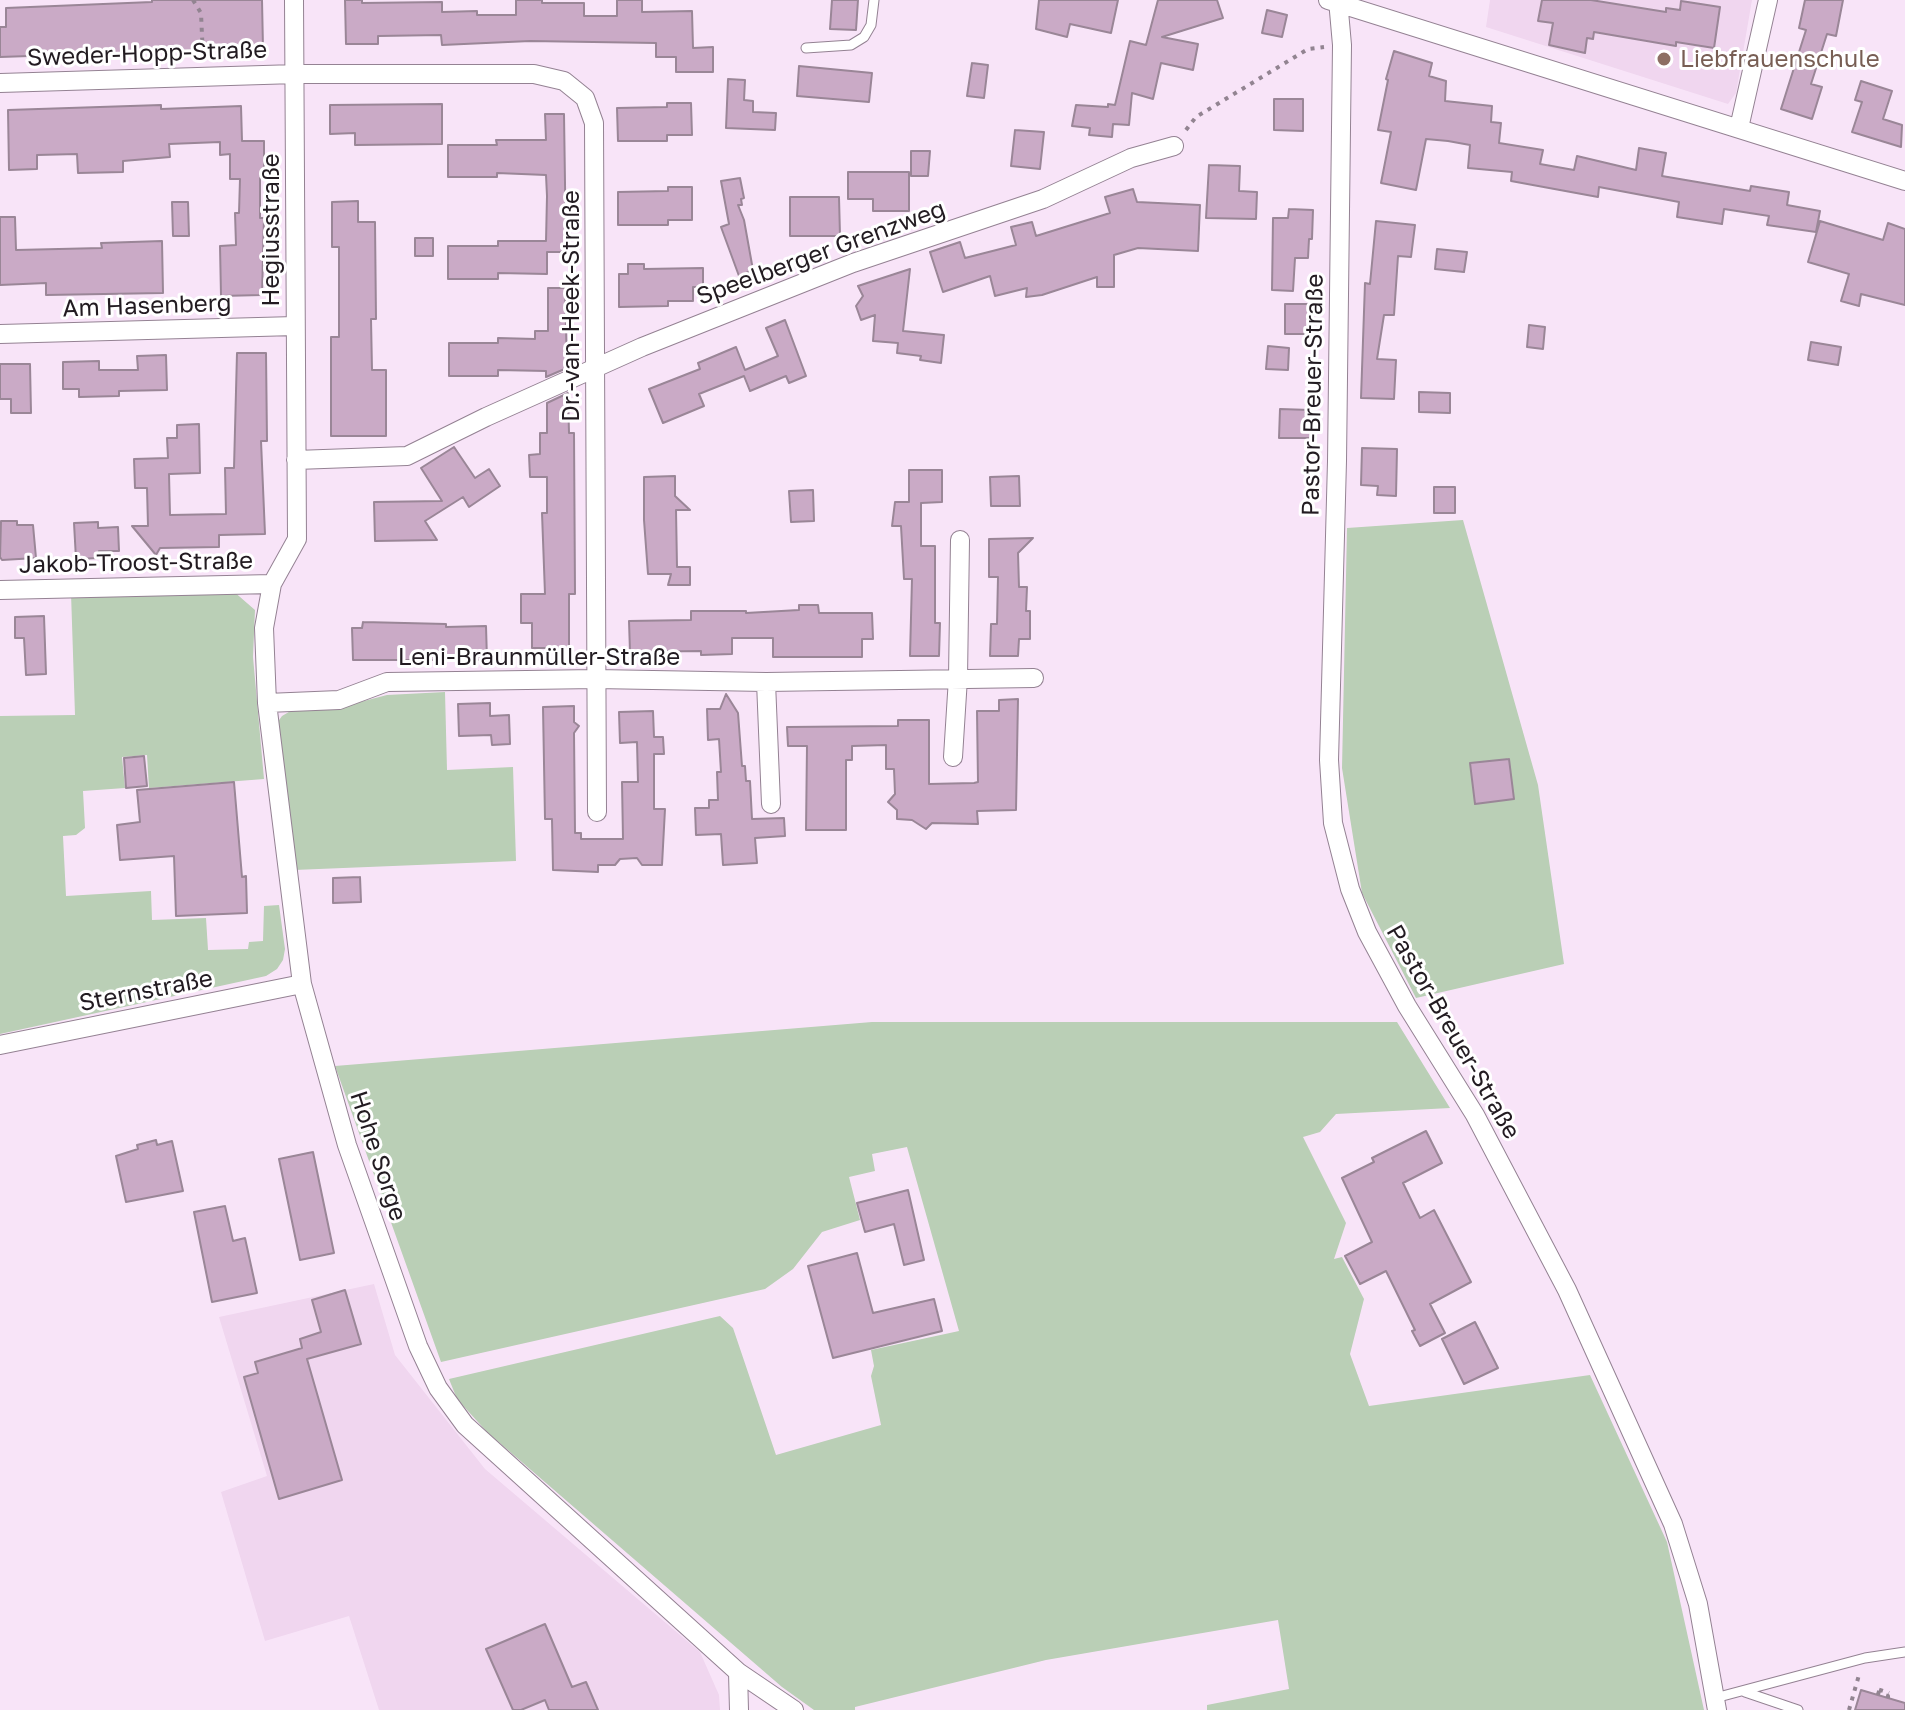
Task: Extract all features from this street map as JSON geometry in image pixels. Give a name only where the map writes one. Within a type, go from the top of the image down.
[{"type":"street","name":"Hegiusstraße","points":[[294,0],[296,460]]},
{"type":"street","points":[[1739,128],[1768,0]]},
{"type":"street","points":[[1334,1],[1905,181]]},
{"type":"street","name":"Pastor-Breuer-Straße","points":[[1334,1],[1342,45],[1337,461],[1329,760],[1333,823],[1350,889],[1367,932],[1407,1006],[1475,1115],[1567,1290],[1673,1524],[1698,1604],[1716,1704]]},
{"type":"street","name":"Sweder-Hopp-Straße","points":[[0,83],[296,74]]},
{"type":"street","name":"Dr.-van-Heek-Straße","points":[[296,74],[534,74],[564,81],[585,98],[594,123],[597,812]]},
{"type":"street","name":"Speelberger Grenzweg","points":[[296,460],[407,456],[595,367],[853,263],[1043,199],[1131,158],[1174,146]]},
{"type":"street","name":"Am Hasenberg","points":[[0,334],[295,326]]},
{"type":"street","name":"Hohe Sorge","points":[[296,460],[297,539],[272,584],[264,628],[267,703],[302,984],[347,1145],[418,1346],[438,1388],[465,1425],[738,1672],[794,1710]]},
{"type":"street","points":[[953,757],[958,678],[960,540]]},
{"type":"street","name":"Jakob-Troost-Straße","points":[[0,590],[272,584]]},
{"type":"street","name":"Leni-Braunmüller-Straße","points":[[267,703],[339,700],[387,682],[1034,678]]},
{"type":"street","points":[[766,682],[771,804]]},
{"type":"street","name":"Sternstraße","points":[[0,1045],[302,984]]},
{"type":"street","points":[[738,1672],[739,1710]]},
{"type":"lane","points":[[806,48],[851,45],[864,37],[871,25],[874,0]]},
{"type":"lane","points":[[1716,1704],[1745,1692],[1865,1658],[1905,1652]]},
{"type":"lane","points":[[1745,1692],[1798,1710]]},
{"type":"path","points":[[193,0],[201,13],[204,77]]},
{"type":"path","points":[[1174,146],[1196,117],[1308,49],[1342,45]]},
{"type":"path","points":[[1849,1710],[1865,1658]]},
{"type":"shaded area","name":"Liebfrauenschule","points":[[1490,0],[1752,0],[1736,93],[1728,104],[1486,27]]},
{"type":"shaded area","points":[[374,1284],[395,1355],[485,1469],[700,1652],[719,1695],[720,1710],[379,1710],[349,1616],[265,1641],[221,1492],[267,1476],[219,1317]]},
{"type":"green space","points":[[1463,520],[1538,785],[1564,964],[1416,998],[1362,893],[1342,768],[1347,528]]},
{"type":"green space","points":[[232,590],[255,610],[253,657],[264,779],[149,788],[147,755],[122,757],[125,788],[83,791],[85,828],[76,835],[63,836],[66,896],[151,891],[152,920],[206,918],[208,950],[248,949],[249,942],[263,941],[264,906],[279,905],[285,949],[283,960],[277,969],[266,976],[0,1034],[0,716],[75,715],[71,593]]},
{"type":"green space","points":[[445,692],[447,770],[513,767],[516,861],[294,870],[277,723],[282,716],[294,709],[337,708],[387,695]]},
{"type":"green space","points":[[872,1022],[1397,1022],[1450,1108],[1336,1114],[1320,1132],[1303,1137],[1346,1223],[1334,1259],[1342,1257],[1364,1299],[1350,1354],[1369,1406],[1590,1375],[1667,1542],[1704,1710],[1207,1710],[1207,1705],[1289,1689],[1278,1620],[1046,1660],[855,1707],[855,1710],[814,1710],[782,1687],[487,1432],[457,1399],[449,1379],[720,1316],[733,1328],[776,1455],[881,1425],[871,1376],[874,1366],[871,1350],[959,1331],[907,1147],[872,1154],[875,1171],[849,1177],[860,1220],[822,1232],[793,1269],[765,1289],[441,1362],[335,1066]]},
{"type":"building","points":[[152,0],[262,0],[263,48],[0,57],[0,27],[6,27],[6,8]]},
{"type":"building","points":[[345,0],[362,0],[362,3],[442,2],[442,12],[477,11],[477,15],[516,15],[516,0],[542,0],[542,3],[584,3],[584,16],[617,16],[617,0],[642,0],[642,12],[692,11],[693,48],[713,47],[713,72],[676,72],[676,57],[656,57],[656,43],[530,41],[442,45],[441,35],[378,36],[378,44],[346,44]]},
{"type":"building","points":[[832,0],[858,0],[856,30],[830,29]]},
{"type":"building","points":[[1039,0],[1118,0],[1111,33],[1070,24],[1067,37],[1036,29]]},
{"type":"building","points":[[1158,0],[1217,0],[1223,18],[1162,37],[1198,44],[1193,70],[1161,63],[1153,99],[1132,93],[1129,125],[1113,124],[1112,137],[1089,135],[1090,128],[1072,126],[1076,105],[1115,105],[1130,41],[1146,45]]},
{"type":"building","points":[[1542,0],[1591,0],[1666,12],[1666,8],[1680,10],[1681,1],[1720,7],[1714,48],[1676,42],[1676,46],[1594,32],[1593,39],[1587,38],[1585,53],[1549,45],[1553,23],[1538,21]]},
{"type":"building","points":[[1805,0],[1843,0],[1836,36],[1827,34],[1811,84],[1822,87],[1812,119],[1781,109],[1806,30],[1799,28]]},
{"type":"building","points":[[1267,10],[1287,15],[1282,37],[1262,33]]},
{"type":"building","points":[[1394,51],[1432,63],[1429,76],[1446,81],[1445,101],[1492,106],[1491,122],[1501,123],[1499,143],[1543,150],[1540,164],[1574,170],[1577,156],[1636,170],[1639,148],[1666,153],[1662,176],[1750,191],[1751,186],[1789,192],[1787,205],[1820,211],[1816,232],[1767,225],[1769,216],[1724,209],[1722,224],[1677,217],[1679,202],[1599,187],[1598,197],[1511,181],[1512,172],[1468,168],[1470,145],[1448,141],[1426,139],[1416,190],[1381,183],[1391,132],[1378,130]]},
{"type":"building","points":[[972,63],[988,65],[984,98],[967,96]]},
{"type":"building","points":[[799,66],[872,73],[869,102],[797,96]]},
{"type":"building","points":[[728,79],[745,80],[744,100],[753,101],[753,112],[776,113],[775,130],[726,128]]},
{"type":"building","points":[[1861,81],[1892,91],[1883,119],[1902,125],[1901,147],[1852,132],[1862,102],[1855,100]]},
{"type":"building","points":[[1274,99],[1303,99],[1303,131],[1274,130]]},
{"type":"building","points":[[667,103],[691,103],[692,135],[667,135],[667,141],[618,141],[617,108],[667,107]]},
{"type":"building","points":[[442,104],[442,144],[355,145],[355,133],[330,134],[330,105]]},
{"type":"building","points":[[161,105],[161,109],[241,106],[242,141],[264,141],[264,178],[260,178],[260,218],[264,218],[262,295],[221,296],[220,246],[236,245],[235,213],[239,213],[240,179],[230,179],[230,154],[220,155],[220,142],[169,144],[170,157],[123,161],[123,172],[78,173],[77,154],[37,155],[37,169],[9,170],[8,110]]},
{"type":"building","points":[[545,114],[564,114],[566,252],[547,252],[547,274],[498,273],[498,279],[448,279],[448,246],[498,246],[498,241],[546,241],[547,196],[546,175],[497,173],[497,177],[448,177],[448,145],[497,145],[496,140],[546,140]]},
{"type":"building","points":[[1015,130],[1044,132],[1040,169],[1011,166]]},
{"type":"building","points":[[911,151],[930,151],[928,176],[911,176]]},
{"type":"building","points":[[1209,165],[1240,166],[1239,191],[1257,192],[1256,219],[1206,218]]},
{"type":"building","points":[[848,172],[909,172],[909,211],[873,211],[873,199],[848,199]]},
{"type":"building","points":[[740,178],[744,198],[741,199],[742,205],[738,205],[744,220],[753,270],[739,276],[721,227],[729,224],[721,181]]},
{"type":"building","points":[[668,187],[692,187],[692,220],[668,220],[668,225],[618,225],[618,192],[668,191]]},
{"type":"building","points":[[1133,189],[1137,202],[1200,205],[1198,251],[1138,248],[1114,255],[1114,287],[1097,287],[1097,277],[1042,295],[1026,297],[1027,288],[995,296],[990,276],[943,292],[930,252],[960,242],[965,258],[1016,245],[1011,227],[1032,222],[1036,236],[1110,213],[1105,197]]},
{"type":"building","points":[[790,197],[839,197],[840,236],[790,236]]},
{"type":"building","points":[[358,201],[358,222],[375,222],[376,319],[371,319],[372,370],[386,370],[386,436],[331,436],[331,337],[339,337],[339,247],[332,247],[332,202]]},
{"type":"building","points":[[172,202],[188,202],[189,236],[173,236]]},
{"type":"building","points":[[1289,209],[1313,210],[1312,239],[1309,239],[1308,258],[1295,258],[1293,291],[1272,290],[1273,218],[1288,218]]},
{"type":"building","points":[[0,217],[15,217],[16,250],[102,248],[101,243],[162,241],[163,293],[46,295],[46,283],[0,285]]},
{"type":"building","points":[[1376,221],[1415,225],[1411,257],[1398,256],[1394,315],[1384,315],[1377,359],[1396,360],[1394,399],[1361,398],[1365,283],[1370,284]]},
{"type":"building","points":[[1820,221],[1883,240],[1888,223],[1905,229],[1905,305],[1861,294],[1859,306],[1841,301],[1849,274],[1808,262]]},
{"type":"building","points":[[415,238],[433,238],[433,256],[415,256]]},
{"type":"building","points":[[1437,249],[1467,252],[1464,272],[1435,269]]},
{"type":"building","points":[[628,264],[644,264],[644,269],[703,268],[703,287],[693,287],[693,301],[668,301],[668,306],[619,307],[619,274],[628,274]]},
{"type":"building","points":[[910,269],[903,331],[944,335],[941,363],[897,353],[898,343],[873,341],[875,315],[861,320],[856,306],[863,296],[858,286]]},
{"type":"building","points":[[548,288],[565,288],[567,368],[546,377],[546,371],[498,370],[498,376],[449,376],[449,343],[498,343],[498,338],[535,339],[535,331],[548,331]]},
{"type":"building","points":[[1285,304],[1309,304],[1309,334],[1285,334]]},
{"type":"building","points":[[785,320],[806,376],[789,383],[786,376],[750,391],[744,376],[699,394],[704,406],[663,423],[649,389],[700,369],[698,363],[736,347],[745,370],[778,356],[766,328]]},
{"type":"building","points":[[1529,325],[1545,327],[1543,349],[1527,347]]},
{"type":"building","points":[[1811,342],[1841,347],[1838,365],[1808,360]]},
{"type":"building","points":[[1268,346],[1289,348],[1288,370],[1266,369]]},
{"type":"building","points":[[237,353],[266,353],[267,441],[261,441],[265,534],[219,535],[219,547],[160,548],[156,555],[132,526],[148,526],[147,488],[135,488],[134,459],[168,458],[167,438],[177,438],[177,425],[199,424],[200,473],[169,474],[170,515],[226,514],[225,468],[234,468]]},
{"type":"building","points":[[166,355],[167,390],[119,391],[119,396],[79,397],[79,389],[63,389],[63,362],[99,361],[99,370],[138,370],[137,356]]},
{"type":"building","points":[[0,364],[30,364],[31,413],[11,413],[11,399],[0,399]]},
{"type":"building","points":[[1419,392],[1450,393],[1450,413],[1419,412]]},
{"type":"building","points":[[568,393],[569,433],[574,433],[575,594],[569,594],[569,647],[553,652],[548,648],[532,648],[532,623],[521,623],[521,594],[545,594],[542,513],[547,513],[547,477],[530,477],[529,455],[540,454],[540,433],[547,433],[547,403]]},
{"type":"building","points":[[1280,409],[1310,410],[1310,438],[1279,438]]},
{"type":"building","points":[[454,447],[475,478],[489,469],[500,486],[469,507],[463,497],[425,521],[437,540],[375,541],[374,502],[442,501],[421,468]]},
{"type":"building","points":[[1362,448],[1397,449],[1396,496],[1377,495],[1378,486],[1361,485]]},
{"type":"building","points":[[909,470],[942,470],[942,502],[921,503],[921,546],[935,546],[935,623],[940,623],[939,656],[910,656],[912,579],[904,579],[901,526],[892,526],[895,502],[909,502]]},
{"type":"building","points":[[675,476],[675,496],[690,510],[676,510],[677,567],[690,567],[690,585],[668,585],[671,574],[648,574],[644,477]]},
{"type":"building","points":[[1019,476],[1020,506],[991,506],[990,477]]},
{"type":"building","points":[[1434,487],[1455,487],[1455,513],[1434,513]]},
{"type":"building","points":[[813,490],[814,521],[791,522],[789,491]]},
{"type":"building","points":[[1,521],[33,525],[36,558],[2,560]]},
{"type":"building","points":[[98,522],[98,528],[118,527],[119,551],[99,551],[99,558],[76,559],[74,523]]},
{"type":"building","points":[[1033,538],[1018,553],[1019,587],[1027,587],[1030,639],[1019,639],[1018,656],[990,656],[991,624],[997,624],[998,577],[989,577],[989,539]]},
{"type":"building","points":[[799,605],[818,605],[819,613],[872,613],[873,639],[862,639],[862,657],[773,657],[773,638],[732,638],[732,654],[630,652],[629,621],[691,620],[691,611],[746,613],[799,610]]},
{"type":"building","points":[[44,616],[46,674],[26,675],[24,638],[15,638],[15,617]]},
{"type":"building","points":[[363,622],[486,626],[487,660],[353,660],[352,628],[362,628]]},
{"type":"building","points":[[726,694],[738,713],[742,766],[745,766],[746,781],[750,781],[752,819],[784,818],[785,836],[755,838],[757,863],[723,865],[721,834],[696,835],[695,808],[709,808],[709,800],[718,800],[717,772],[721,772],[719,739],[708,740],[707,709],[720,709]]},
{"type":"building","points":[[1018,699],[1016,810],[977,811],[978,824],[932,823],[926,829],[912,820],[897,819],[897,810],[888,802],[895,794],[894,769],[886,769],[886,745],[852,746],[852,760],[846,760],[846,830],[806,830],[807,746],[788,746],[787,727],[898,726],[898,720],[929,720],[929,784],[974,783],[978,782],[977,711],[999,711],[999,700]]},
{"type":"building","points":[[490,703],[490,716],[509,715],[510,744],[492,745],[491,735],[459,736],[458,704]]},
{"type":"building","points":[[574,706],[574,722],[579,726],[574,733],[575,833],[581,833],[581,839],[623,839],[622,782],[638,782],[637,742],[620,743],[619,712],[653,711],[654,737],[663,737],[664,754],[654,754],[654,809],[665,809],[662,865],[642,865],[637,858],[620,859],[615,865],[598,865],[598,872],[553,870],[552,819],[545,819],[543,707]]},
{"type":"building","points":[[144,756],[147,786],[126,788],[124,758]]},
{"type":"building","points":[[1509,759],[1514,799],[1475,804],[1470,763]]},
{"type":"building","points":[[234,782],[242,877],[246,876],[247,913],[176,916],[174,856],[120,860],[117,825],[140,822],[137,790]]},
{"type":"building","points":[[360,877],[361,902],[333,903],[333,878]]},
{"type":"building","points":[[1426,1131],[1442,1163],[1403,1183],[1420,1218],[1434,1210],[1471,1282],[1430,1304],[1445,1333],[1420,1346],[1386,1271],[1360,1284],[1345,1256],[1372,1242],[1342,1178],[1374,1162],[1372,1158]]},
{"type":"building","points":[[156,1140],[157,1145],[172,1141],[183,1191],[126,1202],[116,1156],[138,1149],[137,1145]]},
{"type":"building","points":[[313,1152],[334,1253],[300,1260],[279,1159]]},
{"type":"building","points":[[908,1190],[924,1260],[904,1265],[894,1224],[865,1232],[857,1203]]},
{"type":"building","points":[[225,1206],[233,1241],[245,1238],[257,1293],[212,1302],[194,1212]]},
{"type":"building","points":[[857,1253],[873,1313],[934,1299],[942,1331],[833,1358],[808,1266]]},
{"type":"building","points":[[345,1290],[361,1344],[307,1359],[342,1480],[279,1499],[244,1377],[258,1373],[255,1362],[302,1348],[300,1339],[321,1332],[312,1300]]},
{"type":"building","points":[[1475,1322],[1498,1368],[1464,1384],[1442,1339]]},
{"type":"building","points":[[545,1624],[572,1687],[586,1682],[598,1710],[549,1710],[545,1700],[513,1710],[486,1649]]},
{"type":"building","points":[[1861,1690],[1905,1703],[1905,1710],[1855,1710]]},
{"type":"place","name":"Liebfrauenschule","points":[[1664,59]]}]
